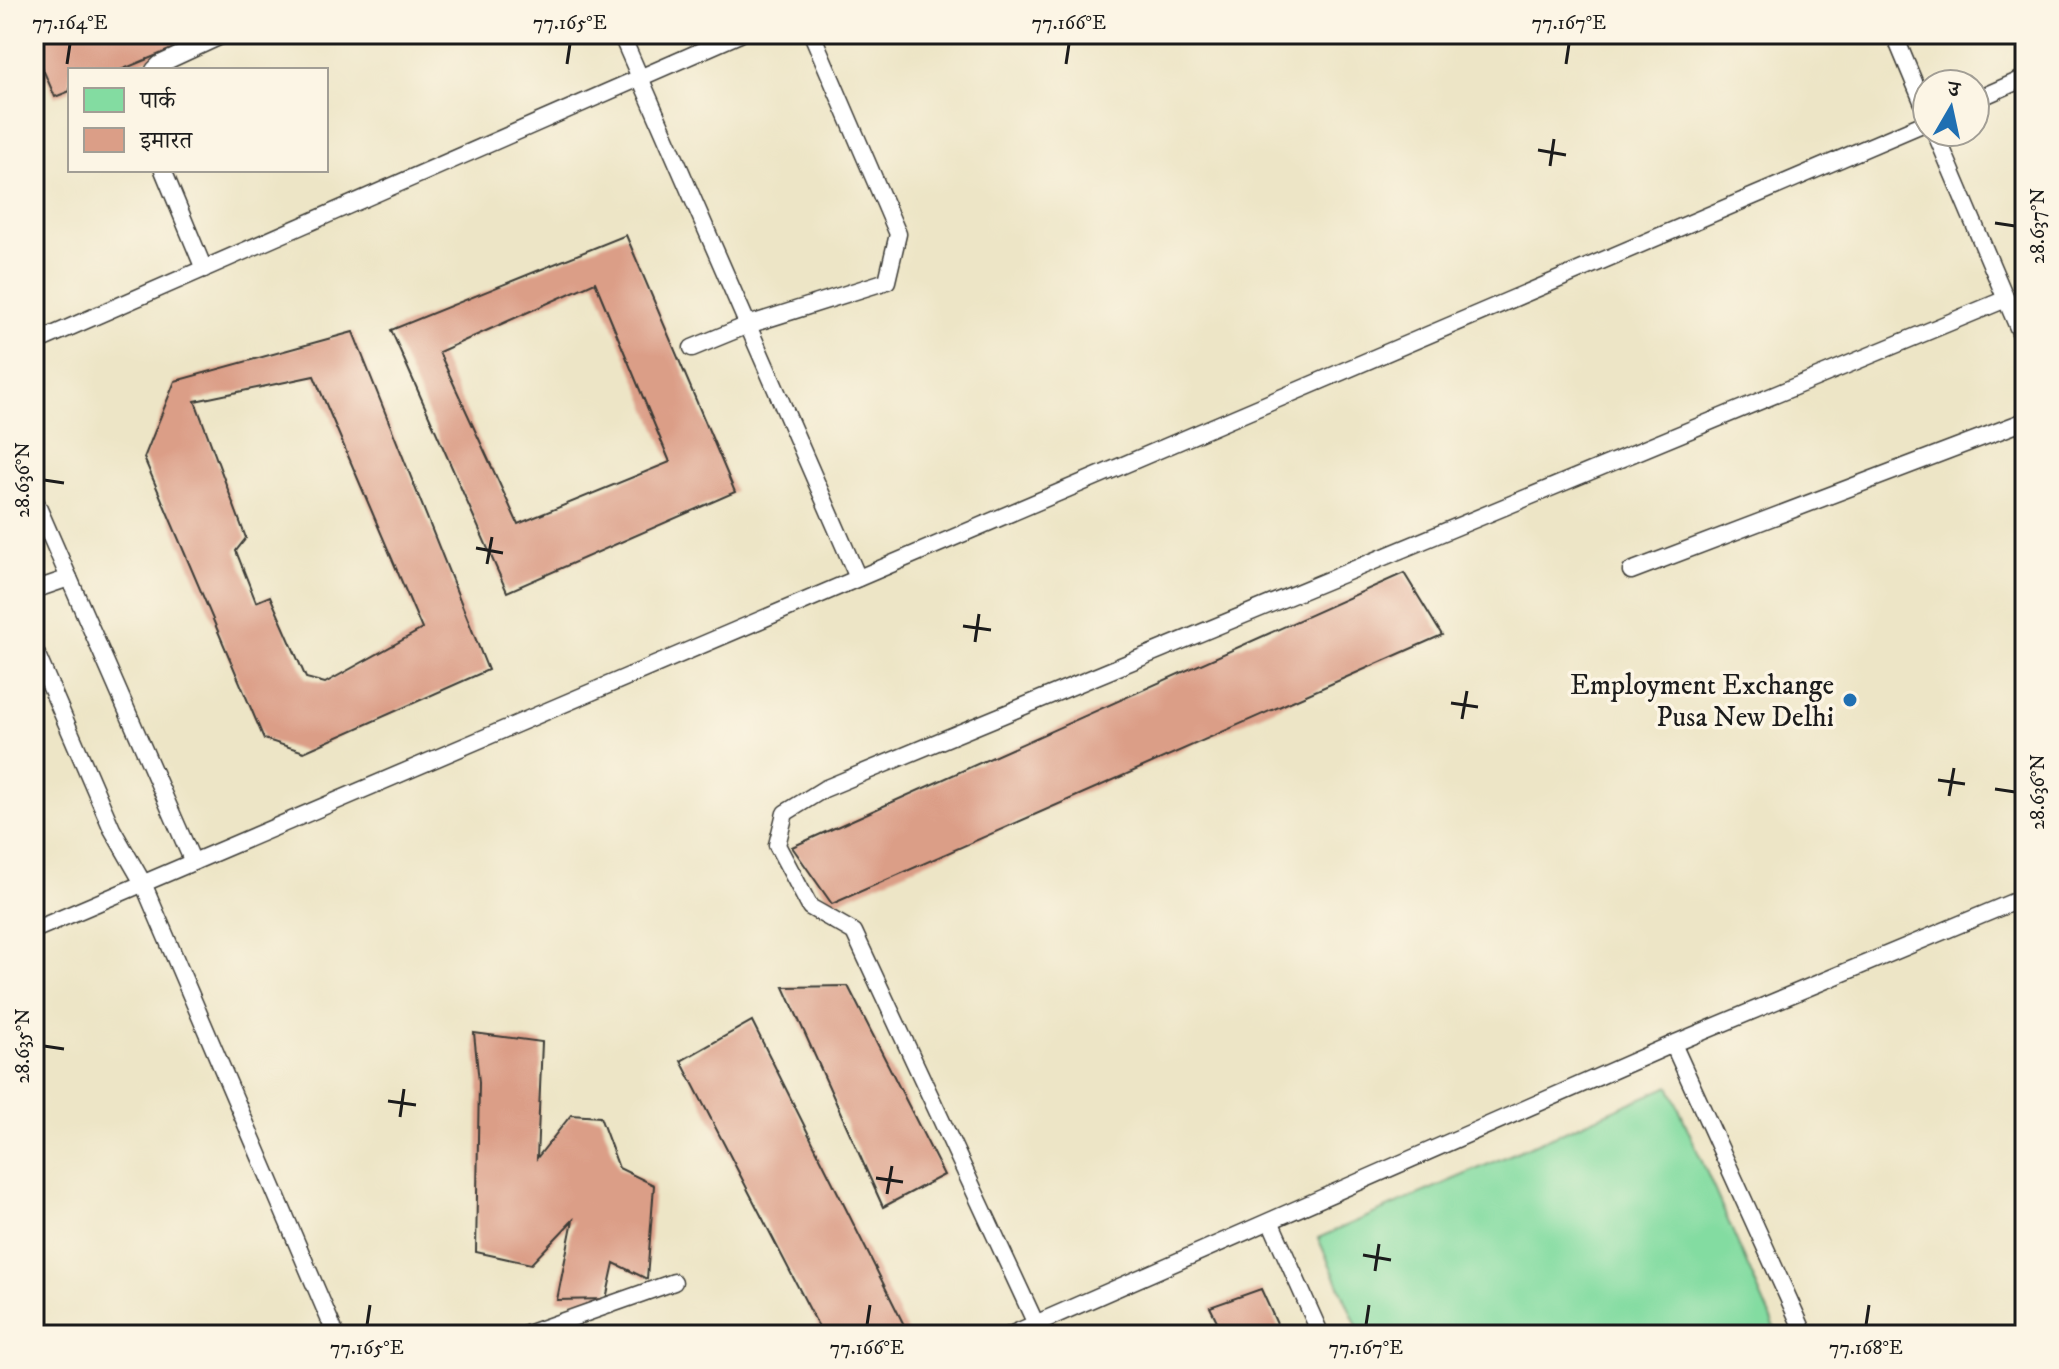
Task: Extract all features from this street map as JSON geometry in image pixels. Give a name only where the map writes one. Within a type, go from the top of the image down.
[{"type":"lane","points":[[158,68],[225,34]]},
{"type":"lane","points":[[621,34],[858,578]]},
{"type":"lane","points":[[34,343],[740,34]]},
{"type":"lane","points":[[692,348],[748,325],[887,281],[898,234],[812,34]]},
{"type":"lane","points":[[1894,34],[1911,75]]},
{"type":"lane","points":[[1991,93],[2025,78]]},
{"type":"lane","points":[[35,926],[193,862],[1911,129]]},
{"type":"lane","points":[[1942,148],[2025,344]]},
{"type":"lane","points":[[164,172],[204,269]]},
{"type":"lane","points":[[1036,1324],[854,932],[810,907],[777,845],[785,813],[824,789],[2006,299]]},
{"type":"lane","points":[[1631,571],[2025,421]]},
{"type":"lane","points":[[34,498],[193,862]]},
{"type":"lane","points":[[34,590],[69,578]]},
{"type":"lane","points":[[34,648],[112,829],[143,883],[336,1335]]},
{"type":"lane","points":[[1010,1335],[1673,1044],[2025,897]]},
{"type":"lane","points":[[1673,1044],[1805,1335]]},
{"type":"lane","points":[[1271,1223],[1321,1335]]},
{"type":"lane","points":[[524,1335],[674,1282]]},
{"type":"green space","points":[[1669,1086],[1778,1335],[1361,1335],[1318,1238]]},
{"type":"building","points":[[34,34],[192,34],[194,40],[126,68],[68,68],[68,92],[55,97],[34,49]]},
{"type":"building","points":[[626,235],[735,492],[507,592],[391,330]],"holes":[[[595,282],[670,462],[518,524],[439,352]]]},
{"type":"building","points":[[353,332],[488,670],[304,752],[264,739],[144,458],[175,381]],"holes":[[[314,376],[422,629],[325,683],[306,678],[270,596],[256,602],[236,551],[246,538],[195,401]]]},
{"type":"building","points":[[1404,573],[1442,635],[832,904],[792,847]]},
{"type":"building","points":[[848,986],[944,1175],[883,1207],[784,987]]},
{"type":"building","points":[[752,1021],[909,1335],[823,1335],[681,1061]]},
{"type":"building","points":[[474,1033],[542,1042],[537,1158],[571,1115],[600,1117],[619,1168],[654,1185],[647,1279],[614,1263],[606,1299],[557,1300],[573,1220],[531,1264],[476,1252],[479,1082]]},
{"type":"building","points":[[1261,1289],[1282,1335],[1224,1335],[1210,1307]]},
{"type":"place","name":"Employment Exchange Pusa New Delhi","points":[[1850,700]]}]
